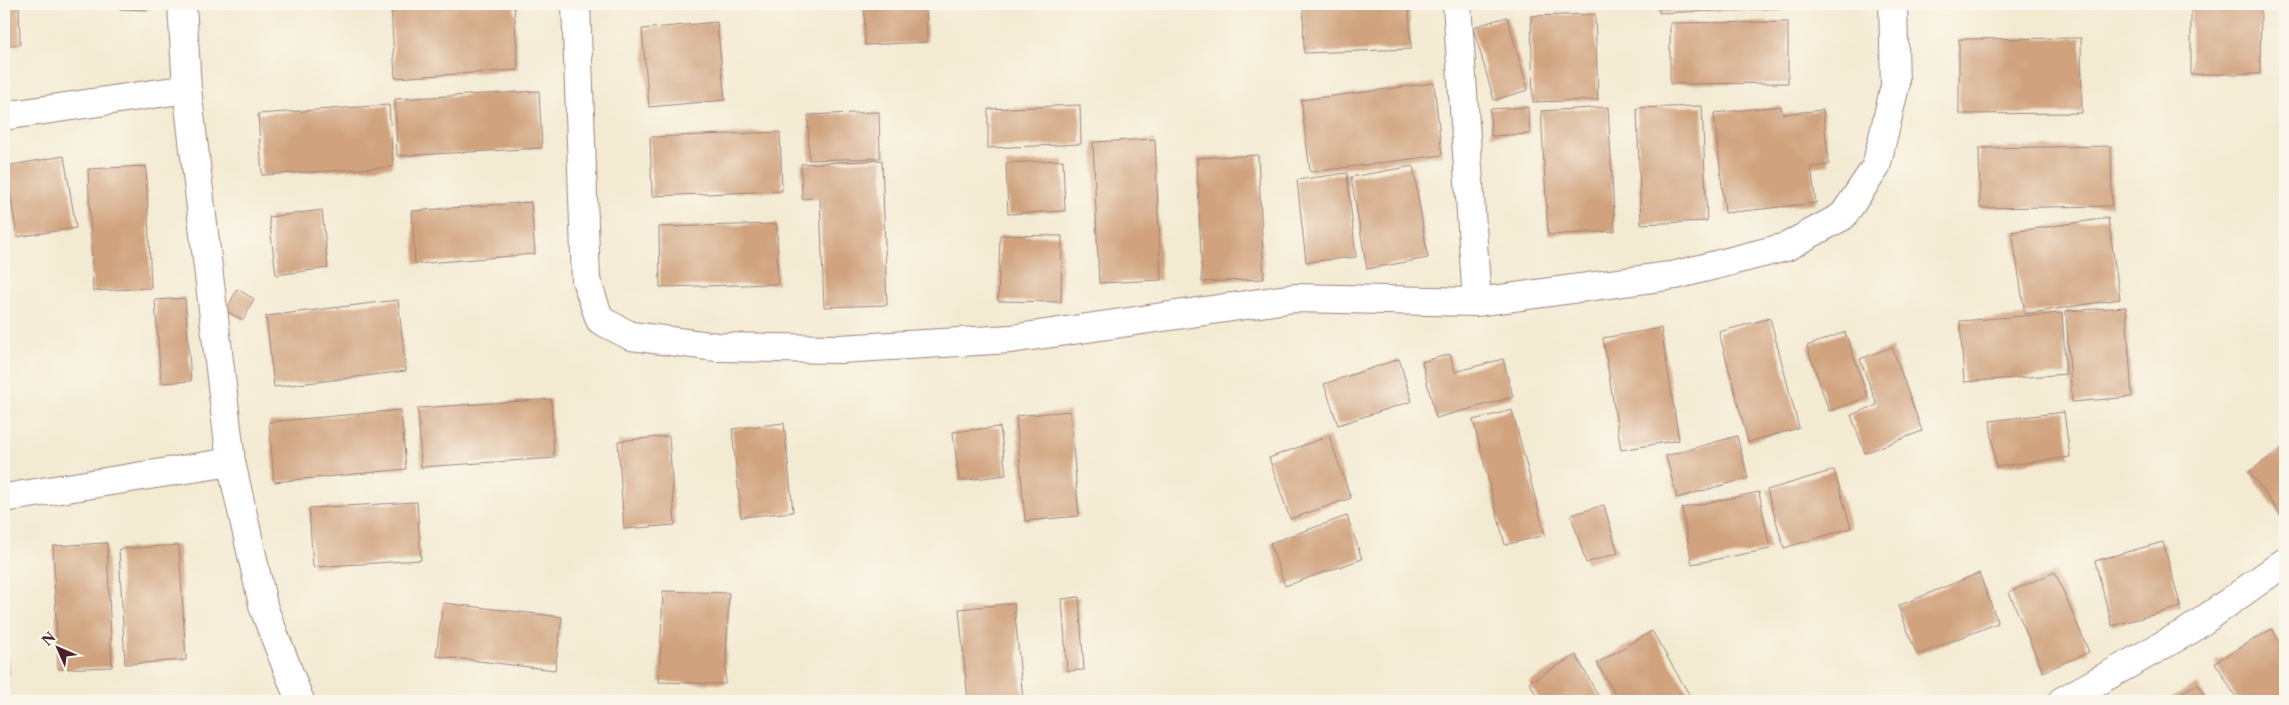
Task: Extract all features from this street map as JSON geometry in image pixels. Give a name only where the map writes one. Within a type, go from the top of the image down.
[{"type":"street","points":[[182,4],[187,89],[231,462],[264,609],[300,701]]},
{"type":"street","points":[[576,4],[586,280],[600,320],[631,336],[717,347],[839,349],[1010,339],[1294,298],[1477,302],[1676,275],[1786,247],[1842,216],[1876,167],[1895,86],[1893,4]]},
{"type":"street","points":[[1456,4],[1477,302]]},
{"type":"street","points":[[4,116],[187,89]]},
{"type":"street","points":[[4,498],[231,462]]},
{"type":"street","points":[[2062,701],[2190,630],[2285,562]]},
{"type":"building","points":[[4,4],[19,4],[20,45],[4,45]]},
{"type":"building","points":[[120,4],[149,4],[148,10],[120,9]]},
{"type":"building","points":[[514,4],[518,70],[395,78],[391,5]]},
{"type":"building","points":[[864,4],[926,4],[927,42],[865,45]]},
{"type":"building","points":[[1303,4],[1409,4],[1411,49],[1304,53]]},
{"type":"building","points":[[1659,4],[1785,4],[1785,8],[1659,13]]},
{"type":"building","points":[[2191,4],[2261,4],[2260,74],[2191,74]]},
{"type":"building","points":[[1595,14],[1598,100],[1533,102],[1531,16]]},
{"type":"building","points":[[1507,17],[1528,90],[1494,100],[1473,27]]},
{"type":"building","points":[[717,22],[725,100],[649,107],[642,29]]},
{"type":"building","points":[[1788,22],[1788,83],[1670,84],[1670,23]]},
{"type":"building","points":[[2081,38],[2082,113],[1959,114],[1959,39]]},
{"type":"building","points":[[1434,83],[1442,155],[1310,172],[1301,100]]},
{"type":"building","points":[[539,91],[542,148],[397,156],[395,99]]},
{"type":"building","points":[[389,105],[393,167],[262,175],[258,114]]},
{"type":"building","points":[[1080,105],[1081,144],[988,148],[988,109]]},
{"type":"building","points":[[1702,106],[1707,221],[1641,224],[1637,108]]},
{"type":"building","points":[[1781,106],[1783,114],[1823,110],[1829,165],[1811,167],[1816,203],[1725,213],[1714,113]]},
{"type":"building","points":[[1528,107],[1530,134],[1491,136],[1490,109]]},
{"type":"building","points":[[1608,107],[1615,231],[1548,235],[1541,111]]},
{"type":"building","points":[[879,112],[880,158],[809,160],[808,115]]},
{"type":"building","points":[[780,132],[782,191],[652,196],[650,137]]},
{"type":"building","points":[[1155,139],[1161,280],[1099,283],[1093,142]]},
{"type":"building","points":[[2111,146],[2112,206],[1980,208],[1979,148]]},
{"type":"building","points":[[1258,155],[1264,279],[1202,282],[1197,158]]},
{"type":"building","points":[[64,156],[76,228],[17,237],[6,166]]},
{"type":"building","points":[[882,160],[887,305],[824,307],[820,198],[802,199],[801,164]]},
{"type":"building","points":[[1063,160],[1065,211],[1008,214],[1006,163]]},
{"type":"building","points":[[146,166],[151,288],[93,291],[88,169]]},
{"type":"building","points":[[1413,166],[1428,258],[1367,269],[1351,177]]},
{"type":"building","points":[[1347,173],[1356,257],[1306,262],[1297,180]]},
{"type":"building","points":[[531,202],[535,254],[415,264],[412,211]]},
{"type":"building","points":[[322,210],[328,268],[276,275],[269,217]]},
{"type":"building","points":[[2108,218],[2120,299],[2025,314],[2012,232]]},
{"type":"building","points":[[777,224],[778,284],[660,287],[659,227]]},
{"type":"building","points":[[1000,235],[1062,236],[1061,302],[998,301]]},
{"type":"building","points":[[237,289],[254,299],[243,320],[226,311]]},
{"type":"building","points":[[185,298],[191,381],[161,383],[155,300]]},
{"type":"building","points":[[398,300],[406,371],[274,387],[266,316]]},
{"type":"building","points":[[2126,307],[2132,397],[2072,402],[2066,311]]},
{"type":"building","points":[[2062,313],[2066,374],[1964,382],[1960,321]]},
{"type":"building","points":[[1770,318],[1799,428],[1748,442],[1719,332]]},
{"type":"building","points":[[1661,328],[1679,440],[1621,450],[1603,338]]},
{"type":"building","points":[[1845,332],[1868,397],[1829,411],[1807,346]]},
{"type":"building","points":[[1892,347],[1922,431],[1865,453],[1851,415],[1877,405],[1860,359]]},
{"type":"building","points":[[1450,354],[1455,372],[1503,359],[1513,397],[1436,418],[1422,362]]},
{"type":"building","points":[[1399,359],[1412,401],[1338,425],[1324,384]]},
{"type":"building","points":[[551,399],[554,458],[421,467],[418,408]]},
{"type":"building","points":[[401,410],[406,469],[274,482],[269,422]]},
{"type":"building","points":[[1512,410],[1545,535],[1505,545],[1473,420]]},
{"type":"building","points":[[1070,411],[1079,516],[1025,521],[1016,416]]},
{"type":"building","points":[[2064,412],[2070,457],[1996,467],[1990,421]]},
{"type":"building","points":[[784,423],[793,512],[741,517],[732,429]]},
{"type":"building","points":[[1000,427],[1006,475],[959,481],[953,432]]},
{"type":"building","points":[[669,436],[675,525],[624,529],[618,441]]},
{"type":"building","points":[[1329,436],[1351,498],[1290,519],[1269,458]]},
{"type":"building","points":[[1737,436],[1748,478],[1677,498],[1666,456]]},
{"type":"building","points":[[2285,446],[2285,521],[2249,472]]},
{"type":"building","points":[[1834,470],[1851,528],[1784,548],[1767,490]]},
{"type":"building","points":[[1759,492],[1770,549],[1692,564],[1682,508]]},
{"type":"building","points":[[417,502],[421,560],[313,567],[309,508]]},
{"type":"building","points":[[1604,505],[1618,553],[1586,563],[1571,515]]},
{"type":"building","points":[[1347,516],[1362,559],[1285,586],[1270,543]]},
{"type":"building","points":[[2163,542],[2181,607],[2112,626],[2095,561]]},
{"type":"building","points":[[107,543],[112,667],[58,669],[53,546]]},
{"type":"building","points":[[179,545],[186,660],[125,664],[119,549]]},
{"type":"building","points":[[2055,572],[2089,652],[2043,672],[2009,592]]},
{"type":"building","points":[[1979,573],[1998,623],[1917,655],[1898,606]]},
{"type":"building","points":[[663,591],[729,593],[725,684],[659,682]]},
{"type":"building","points":[[1079,597],[1084,670],[1067,671],[1062,599]]},
{"type":"building","points":[[443,603],[562,617],[555,670],[436,656]]},
{"type":"building","points":[[1014,603],[1023,701],[968,701],[959,609]]},
{"type":"building","points":[[2272,629],[2285,652],[2285,700],[2238,701],[2215,662]]},
{"type":"building","points":[[1652,631],[1693,701],[1619,701],[1597,663]]},
{"type":"building","points":[[4,646],[10,674],[4,675]]},
{"type":"building","points":[[1576,655],[1601,701],[1540,701],[1529,682]]},
{"type":"building","points":[[2198,684],[2207,701],[2165,701]]}]
